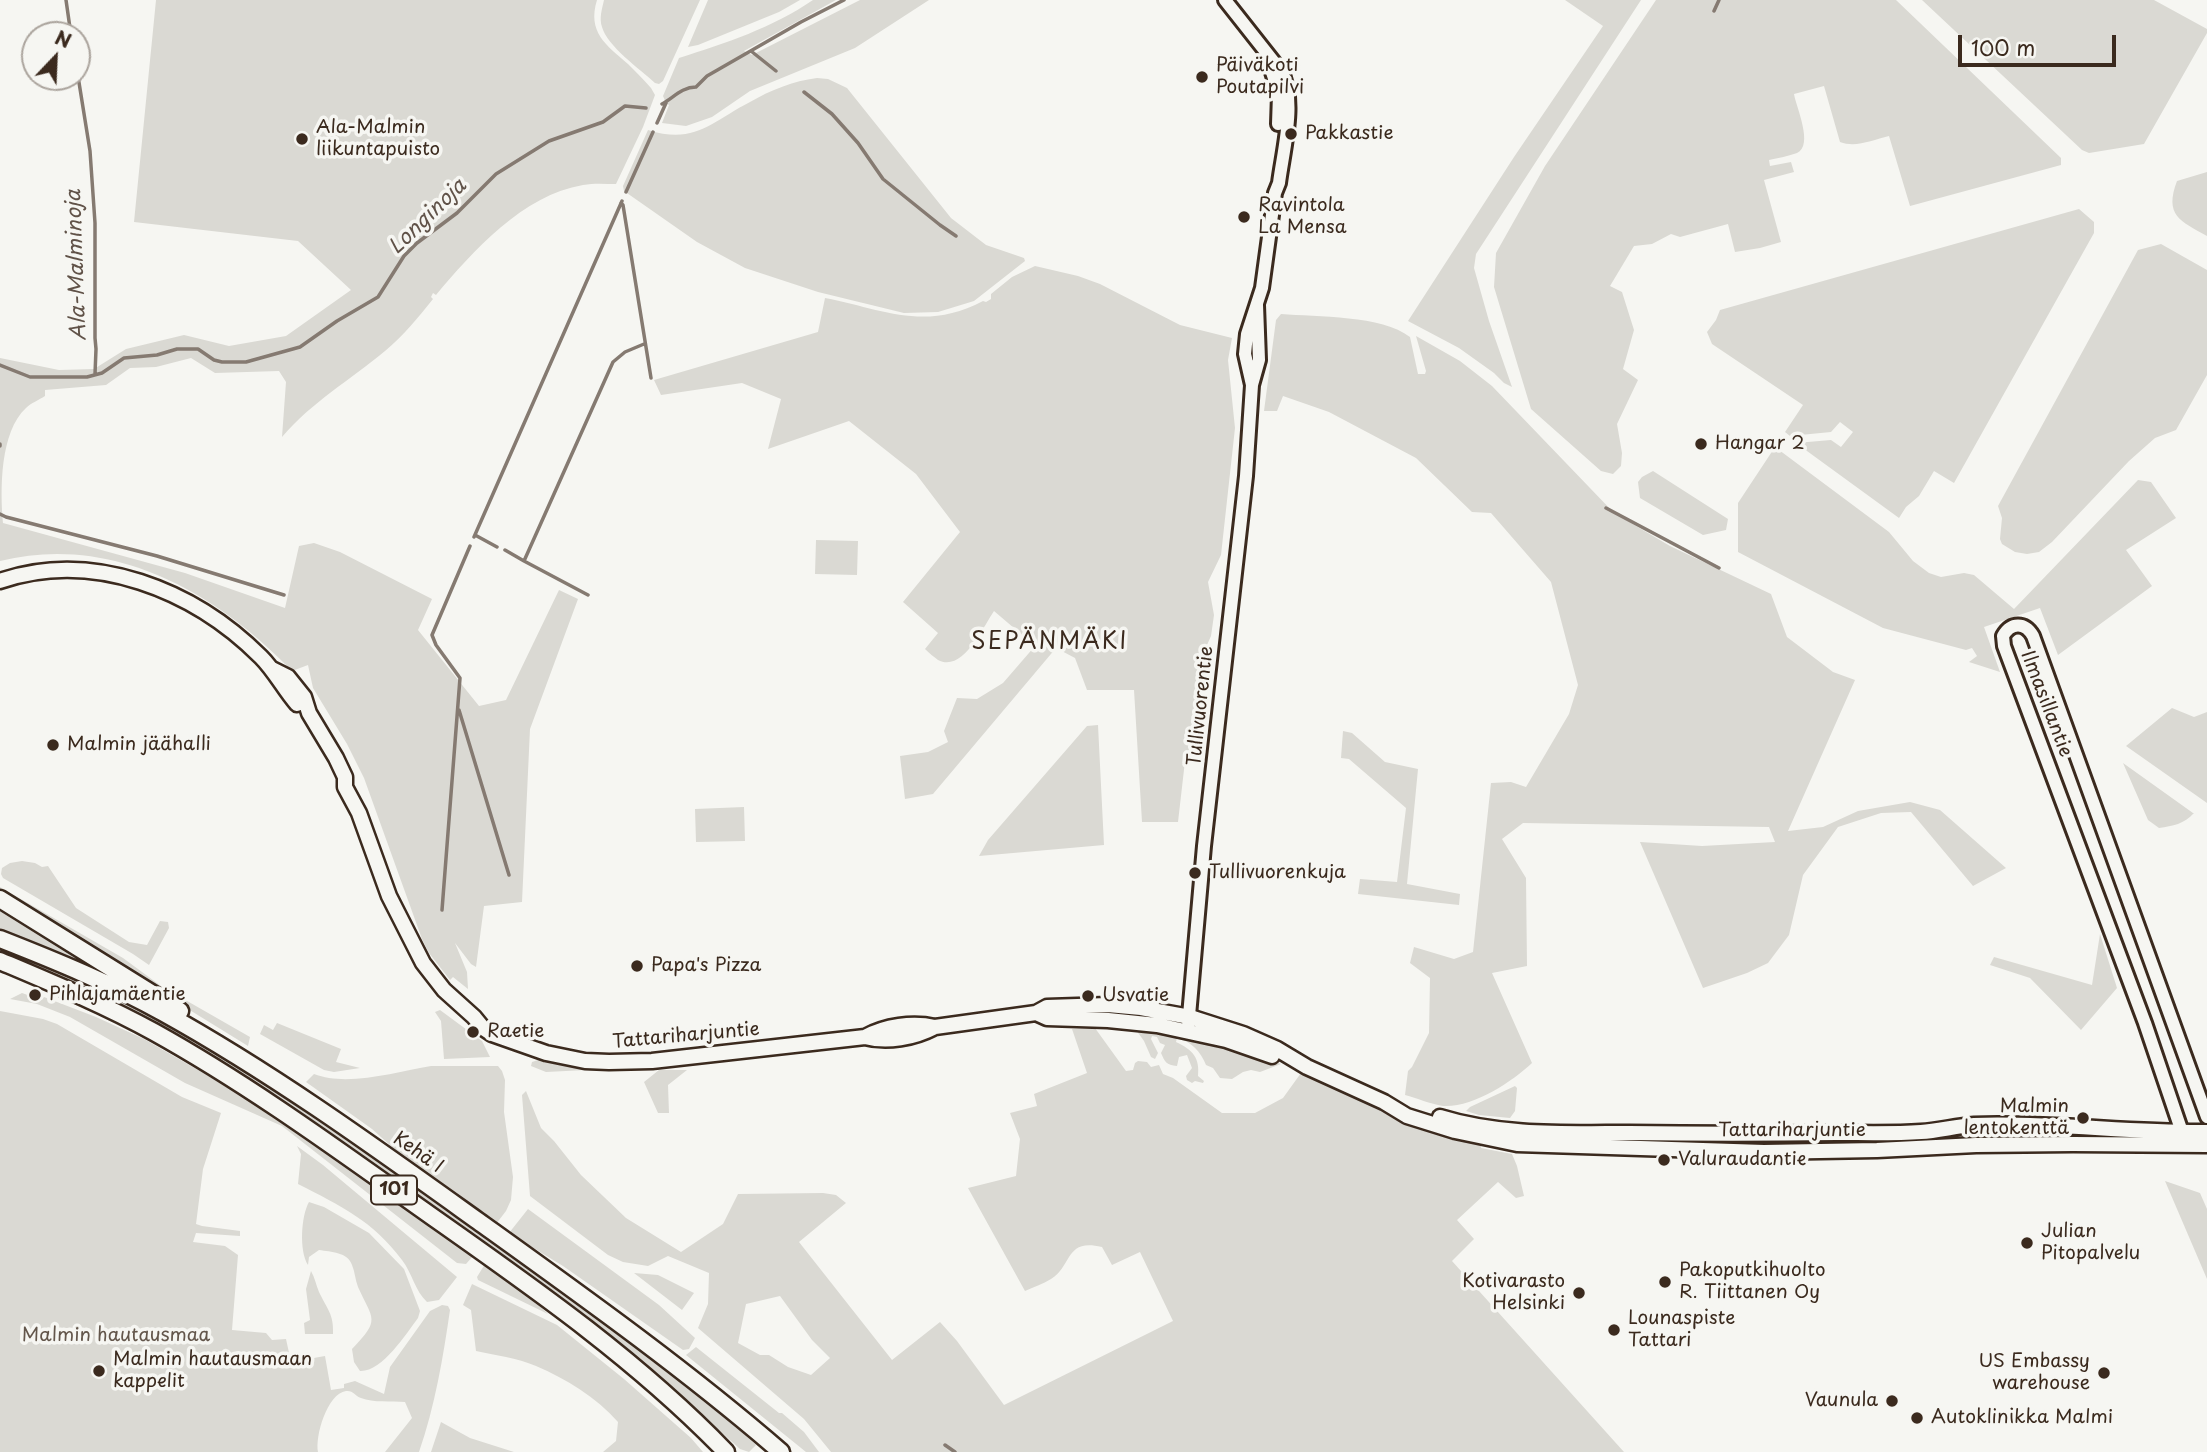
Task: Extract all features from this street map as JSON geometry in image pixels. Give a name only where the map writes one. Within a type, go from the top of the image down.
[{"type":"highway","points":[[0,900],[237,1047],[272,1078]]},
{"type":"highway","name":"Kehä I","points":[[0,939],[138,1000],[222,1046],[272,1078],[611,1317],[781,1452]]},
{"type":"highway","name":"101","points":[[0,961],[115,1011],[154,1032],[294,1120],[559,1306],[651,1381],[726,1452]]},
{"type":"main road","name":"Tullivuorentie","points":[[1189,1024],[1203,854],[1246,476],[1252,385],[1259,360],[1257,305],[1262,288],[1275,193],[1279,183],[1289,96],[1285,78],[1225,0]]},
{"type":"main road","name":"Tattariharjuntie","points":[[0,581],[28,573],[58,569],[99,571],[135,580],[176,597],[213,618],[236,634],[272,670],[288,677],[304,697],[309,713],[345,776],[345,787],[359,813],[388,896],[423,963],[444,990],[492,1034],[570,1059],[630,1062],[865,1037],[877,1040],[921,1034],[935,1027],[1036,1013],[1047,1007],[1108,1005],[1141,1008],[1189,1024],[1243,1034],[1407,1115],[1455,1131],[1517,1144],[1764,1152],[2184,1139],[2207,1132]]},
{"type":"main road","name":"Ilmasillantie","points":[[2184,1139],[2145,1023],[2004,646],[2003,636],[2013,626],[2027,628],[2033,636],[2207,1117]]},
{"type":"main road","name":"Tattariharjuntie","points":[[2184,1139],[2207,1145]]},
{"type":"green space","points":[[156,0],[597,0],[595,21],[600,37],[646,82],[655,95],[616,184],[587,184],[561,191],[540,200],[501,227],[436,295],[433,293],[433,299],[392,345],[319,402],[282,437],[286,382],[279,371],[215,373],[191,358],[156,367],[130,368],[106,385],[45,390],[45,396],[28,406],[17,418],[7,446],[2,478],[3,523],[185,573],[285,608],[299,546],[314,543],[340,552],[432,599],[418,630],[479,706],[506,700],[559,590],[578,599],[530,729],[522,902],[484,906],[476,967],[455,943],[467,972],[468,989],[453,977],[450,980],[429,953],[422,939],[364,778],[313,688],[308,665],[292,671],[231,617],[160,576],[122,563],[83,555],[42,554],[0,561],[0,358],[59,370],[94,369],[126,349],[184,335],[229,346],[286,336],[351,290],[298,241],[134,222]]},
{"type":"green space","points":[[604,0],[700,0],[663,81],[659,84],[610,42],[601,20]]},
{"type":"green space","points":[[708,0],[800,0],[779,12],[688,47]]},
{"type":"green space","points":[[813,0],[836,0],[744,51],[752,55],[860,0],[929,0],[855,48],[750,91],[712,117],[686,126],[662,123],[669,105],[663,96],[679,58],[765,27]]},
{"type":"green space","points":[[1565,0],[1641,0],[1476,254],[1474,268],[1512,387],[1459,348],[1408,321],[1603,26]]},
{"type":"green space","points":[[1656,0],[1896,0],[2061,158],[2061,165],[1910,206],[1889,136],[1858,144],[1840,142],[1824,86],[1794,94],[1803,125],[1802,149],[1794,154],[1769,160],[1770,166],[1791,162],[1794,172],[1764,180],[1781,242],[1735,252],[1728,224],[1680,237],[1671,234],[1652,244],[1634,246],[1610,286],[1622,292],[1634,330],[1623,369],[1638,380],[1617,424],[1622,453],[1621,466],[1613,474],[1601,471],[1531,409],[1494,287],[1496,253],[1545,166]]},
{"type":"green space","points":[[1922,0],[2154,0],[2207,29],[2207,33],[2144,144],[2089,153],[2082,150]]},
{"type":"green space","points":[[817,78],[828,79],[847,88],[951,218],[986,245],[1024,258],[1025,261],[974,301],[938,312],[904,313],[818,292],[745,268],[697,242],[624,191],[623,186],[648,130],[678,135],[691,133],[713,124],[774,90]]},
{"type":"green space","points":[[2207,172],[2207,236],[2182,221],[2172,202],[2177,181]]},
{"type":"green space","points":[[2079,209],[2094,222],[2094,233],[1954,483],[1934,471],[1919,496],[1906,507],[1899,518],[1796,443],[1831,440],[1841,447],[1853,432],[1840,422],[1831,432],[1790,436],[1785,432],[1803,405],[1712,344],[1707,332],[1720,310]]},
{"type":"green space","points":[[2161,244],[2207,270],[2207,375],[2176,430],[2155,438],[2129,461],[2052,542],[2039,552],[2015,552],[2002,544],[2000,539],[2002,518],[1998,506],[2138,250]]},
{"type":"green space","points":[[1035,266],[1100,284],[1180,325],[1232,338],[1228,360],[1235,428],[1221,555],[1208,582],[1214,615],[1211,636],[1199,663],[1196,691],[1206,717],[1201,750],[1185,761],[1178,822],[1142,822],[1134,690],[1087,690],[1075,658],[1056,648],[933,794],[905,799],[900,756],[928,752],[948,742],[944,731],[957,698],[977,699],[1003,683],[1035,646],[994,611],[978,637],[956,660],[938,660],[925,649],[938,633],[903,602],[960,532],[916,474],[849,421],[768,449],[781,399],[742,383],[661,395],[654,380],[818,332],[825,298],[904,315],[942,315],[986,302],[991,299],[991,294],[1012,277]]},
{"type":"green space","points":[[1281,314],[1348,318],[1398,330],[1410,337],[1418,374],[1425,374],[1426,371],[1416,336],[1460,361],[1492,386],[1614,513],[1670,546],[1771,594],[1787,637],[1833,672],[1855,680],[1788,831],[1823,827],[1858,811],[1910,802],[1940,810],[2006,868],[1973,886],[1911,812],[1881,813],[1838,827],[1803,875],[1789,935],[1768,963],[1703,988],[1640,842],[1702,846],[1775,842],[1769,827],[1523,823],[1502,839],[1526,878],[1527,966],[1492,973],[1532,1063],[1503,1085],[1466,1103],[1443,1106],[1405,1095],[1408,1071],[1429,1033],[1430,978],[1410,963],[1414,947],[1454,959],[1473,952],[1491,783],[1511,782],[1526,787],[1569,714],[1578,685],[1551,582],[1491,513],[1472,512],[1416,458],[1329,412],[1283,396],[1277,411],[1264,411],[1276,320]]},
{"type":"green space","points":[[1775,447],[1889,532],[1913,561],[1929,573],[1941,577],[1964,573],[1974,575],[2014,609],[2138,480],[2151,482],[2176,518],[2126,550],[2152,586],[2058,655],[2040,608],[1984,627],[2000,672],[1969,662],[1977,656],[1972,648],[1966,650],[1883,628],[1738,552],[1738,503]]},
{"type":"green space","points":[[1653,471],[1728,519],[1726,530],[1703,535],[1640,498],[1638,482]]},
{"type":"green space","points":[[816,540],[858,541],[857,575],[815,574]]},
{"type":"green space","points":[[2172,708],[2194,717],[2207,712],[2207,803],[2126,746]]},
{"type":"green space","points":[[1098,725],[1104,845],[979,856],[988,840],[1087,726]]},
{"type":"green space","points":[[1343,731],[1352,733],[1385,762],[1418,769],[1407,884],[1460,894],[1459,905],[1358,894],[1360,879],[1397,882],[1406,808],[1349,759],[1341,758]]},
{"type":"green space","points":[[2123,763],[2194,813],[2178,824],[2159,828],[2148,820]]},
{"type":"green space","points":[[744,807],[745,841],[696,842],[695,809]]},
{"type":"green space","points":[[22,861],[42,867],[48,866],[76,908],[129,942],[147,945],[160,921],[168,922],[169,928],[149,965],[3,878],[2,868]]},
{"type":"green space","points":[[0,887],[123,958],[161,986],[250,1037],[248,1046],[0,893]]},
{"type":"green space","points":[[0,910],[88,964],[92,967],[0,930]]},
{"type":"green space","points":[[2100,934],[2117,988],[2081,1030],[2030,978],[1990,965],[1994,957],[2092,985]]},
{"type":"green space","points":[[0,946],[122,999],[257,1077],[634,1344],[719,1411],[756,1445],[749,1452],[740,1449],[604,1330],[218,1060],[120,1005],[0,953]]},
{"type":"green space","points":[[22,993],[42,1000],[44,997],[96,1017],[144,1039],[205,1074],[284,1122],[473,1256],[466,1264],[457,1263],[282,1126],[185,1083],[70,1017],[37,1004],[10,999]]},
{"type":"green space","points":[[440,1010],[482,1041],[490,1057],[444,1059],[441,1021],[435,1012]]},
{"type":"green space","name":"Malmin hautausmaa","points":[[0,1011],[57,1024],[182,1097],[221,1113],[203,1169],[196,1224],[240,1231],[240,1236],[196,1233],[193,1242],[225,1246],[238,1255],[232,1330],[266,1333],[272,1340],[286,1339],[291,1362],[325,1356],[331,1390],[344,1388],[344,1384],[355,1381],[384,1394],[390,1367],[430,1311],[442,1305],[448,1306],[450,1310],[438,1382],[419,1452],[385,1452],[412,1418],[405,1402],[366,1400],[346,1391],[339,1394],[328,1407],[318,1436],[318,1452],[0,1452]]},
{"type":"green space","points":[[277,1023],[341,1049],[336,1062],[360,1068],[334,1072],[324,1070],[260,1034],[264,1025],[273,1030]]},
{"type":"green space","points":[[1095,1028],[1126,1071],[1133,1070],[1138,1061],[1147,1062],[1151,1067],[1159,1065],[1163,1074],[1173,1078],[1222,1113],[1255,1113],[1283,1098],[1301,1073],[1385,1111],[1482,1140],[1481,1148],[1512,1154],[1524,1196],[1516,1198],[1498,1182],[1457,1220],[1474,1239],[1452,1261],[1624,1452],[831,1452],[804,1419],[698,1328],[708,1304],[709,1273],[668,1256],[648,1266],[623,1262],[608,1255],[530,1196],[522,1095],[526,1091],[541,1128],[581,1175],[626,1218],[681,1252],[723,1224],[738,1194],[836,1195],[846,1203],[799,1242],[892,1360],[940,1322],[1004,1405],[1173,1321],[1140,1252],[1112,1265],[1102,1247],[1082,1246],[1075,1249],[1051,1279],[1025,1291],[968,1188],[1016,1176],[1020,1139],[1010,1113],[1037,1106],[1034,1094],[1087,1073],[1072,1029]],"holes":[[[780,1296],[812,1340],[830,1358],[811,1375],[788,1367],[769,1355],[760,1355],[738,1343],[746,1304]]]},
{"type":"green space","points":[[1136,1030],[1168,1036],[1185,1034],[1236,1047],[1281,1064],[1260,1072],[1243,1072],[1232,1079],[1220,1078],[1213,1068],[1206,1065],[1195,1048],[1177,1038],[1176,1042],[1194,1055],[1198,1064],[1198,1076],[1204,1081],[1192,1083],[1186,1076],[1192,1068],[1187,1055],[1179,1057],[1177,1066],[1168,1064],[1161,1053],[1165,1045],[1152,1036],[1158,1053],[1155,1059],[1151,1057]]},
{"type":"green space","points":[[541,1059],[586,1070],[546,1072],[531,1066],[532,1062]]},
{"type":"green space","points":[[431,1066],[498,1066],[502,1071],[505,1080],[504,1112],[513,1177],[511,1200],[496,1224],[306,1082],[314,1074],[327,1078],[356,1079]]},
{"type":"green space","points":[[659,1070],[687,1070],[668,1085],[669,1113],[658,1113],[644,1082]]},
{"type":"green space","points":[[1515,1086],[1515,1111],[1510,1118],[1466,1111],[1470,1107]]},
{"type":"green space","points":[[297,1146],[457,1277],[439,1300],[427,1302],[419,1293],[402,1260],[368,1225],[342,1207],[298,1184],[301,1154]]},
{"type":"green space","points":[[2165,1181],[2200,1193],[2207,1209],[2207,1279]]},
{"type":"green space","points":[[309,1202],[324,1207],[369,1233],[404,1269],[420,1311],[418,1318],[393,1351],[368,1370],[360,1371],[354,1362],[352,1349],[371,1325],[372,1319],[350,1261],[338,1253],[319,1250],[309,1257],[308,1265],[305,1259],[302,1234]]},
{"type":"green space","points":[[528,1209],[659,1305],[695,1338],[689,1349],[683,1350],[563,1266],[509,1233]]},
{"type":"green space","points":[[485,1264],[527,1294],[548,1314],[478,1280],[477,1277]]},
{"type":"green space","points":[[311,1271],[331,1316],[333,1334],[305,1334],[304,1323],[310,1320],[306,1289]]},
{"type":"green space","points":[[634,1273],[658,1275],[694,1293],[682,1310]]},
{"type":"green space","points":[[472,1284],[557,1325],[624,1379],[691,1438],[703,1452],[603,1452],[616,1441],[618,1422],[590,1397],[536,1366],[476,1351],[471,1310],[463,1305]]},
{"type":"green space","points":[[696,1347],[782,1413],[804,1432],[819,1452],[806,1452],[686,1355]]},
{"type":"green space","points":[[441,1422],[470,1438],[514,1452],[431,1452]]},
{"type":"waterway","name":"Ala-Malminoja","points":[[66,0],[69,21]]},
{"type":"waterway","name":"Longinoja","points":[[662,104],[682,91],[696,87],[707,76],[801,22],[844,0]]},
{"type":"waterway","points":[[1714,11],[1719,0]]},
{"type":"waterway","points":[[751,51],[776,71]]},
{"type":"waterway","name":"Ala-Malminoja","points":[[80,91],[90,151],[95,223],[95,374]]},
{"type":"waterway","points":[[804,92],[832,114],[858,143],[883,179],[956,236]]},
{"type":"waterway","points":[[657,123],[666,103]]},
{"type":"waterway","name":"Longinoja","points":[[0,365],[30,377],[87,377],[102,373],[124,358],[157,355],[177,349],[198,349],[222,362],[246,362],[300,347],[378,297],[404,256],[457,213],[496,174],[549,141],[603,122],[625,106],[646,108]]},
{"type":"waterway","points":[[626,192],[653,132]]},
{"type":"waterway","points":[[474,537],[622,201]]},
{"type":"waterway","points":[[621,203],[651,378]]},
{"type":"waterway","points":[[588,595],[524,561],[613,362],[625,352],[644,344]]},
{"type":"waterway","points":[[1606,508],[1719,568]]},
{"type":"waterway","points":[[0,514],[157,556],[284,595]]},
{"type":"waterway","points":[[475,535],[497,547]]},
{"type":"waterway","points":[[442,910],[460,678],[436,645],[432,635],[470,546]]},
{"type":"waterway","points":[[505,550],[524,561]]},
{"type":"waterway","points":[[459,710],[509,875]]},
{"type":"waterway","points":[[945,1445],[955,1452]]},
{"type":"place","name":"Päiväkoti Poutapilvi","points":[[1202,77]]},
{"type":"place","name":"Pakkastie","points":[[1291,134]]},
{"type":"place","name":"Ala-Malmin liikuntapuisto","points":[[302,139]]},
{"type":"place","name":"Ravintola La Mensa","points":[[1244,217]]},
{"type":"place","name":"Hangar 2","points":[[1701,444]]},
{"type":"place","name":"Malmin jäähalli","points":[[53,745]]},
{"type":"place","name":"Tullivuorenkuja","points":[[1195,873]]},
{"type":"place","name":"Papa's Pizza","points":[[637,966]]},
{"type":"place","name":"Pihlajamäentie","points":[[35,995]]},
{"type":"place","name":"Usvatie","points":[[1088,996]]},
{"type":"place","name":"Raetie","points":[[473,1032]]},
{"type":"place","name":"Malmin lentokenttä","points":[[2083,1118]]},
{"type":"place","name":"Valuraudantie","points":[[1664,1160]]},
{"type":"place","name":"Julian Pitopalvelu","points":[[2027,1243]]},
{"type":"place","name":"Pakoputkihuolto R. Tiittanen Oy","points":[[1665,1282]]},
{"type":"place","name":"Kotivarasto Helsinki","points":[[1579,1293]]},
{"type":"place","name":"Lounaspiste Tattari","points":[[1614,1330]]},
{"type":"place","name":"Malmin hautausmaan kappelit","points":[[99,1371]]},
{"type":"place","name":"US Embassy warehouse","points":[[2104,1373]]},
{"type":"place","name":"Vaunula","points":[[1892,1401]]},
{"type":"place","name":"Autoklinikka Malmi","points":[[1917,1418]]},
{"type":"district","name":"SEPÄNMÄKI","points":[[1050,643]]}]
